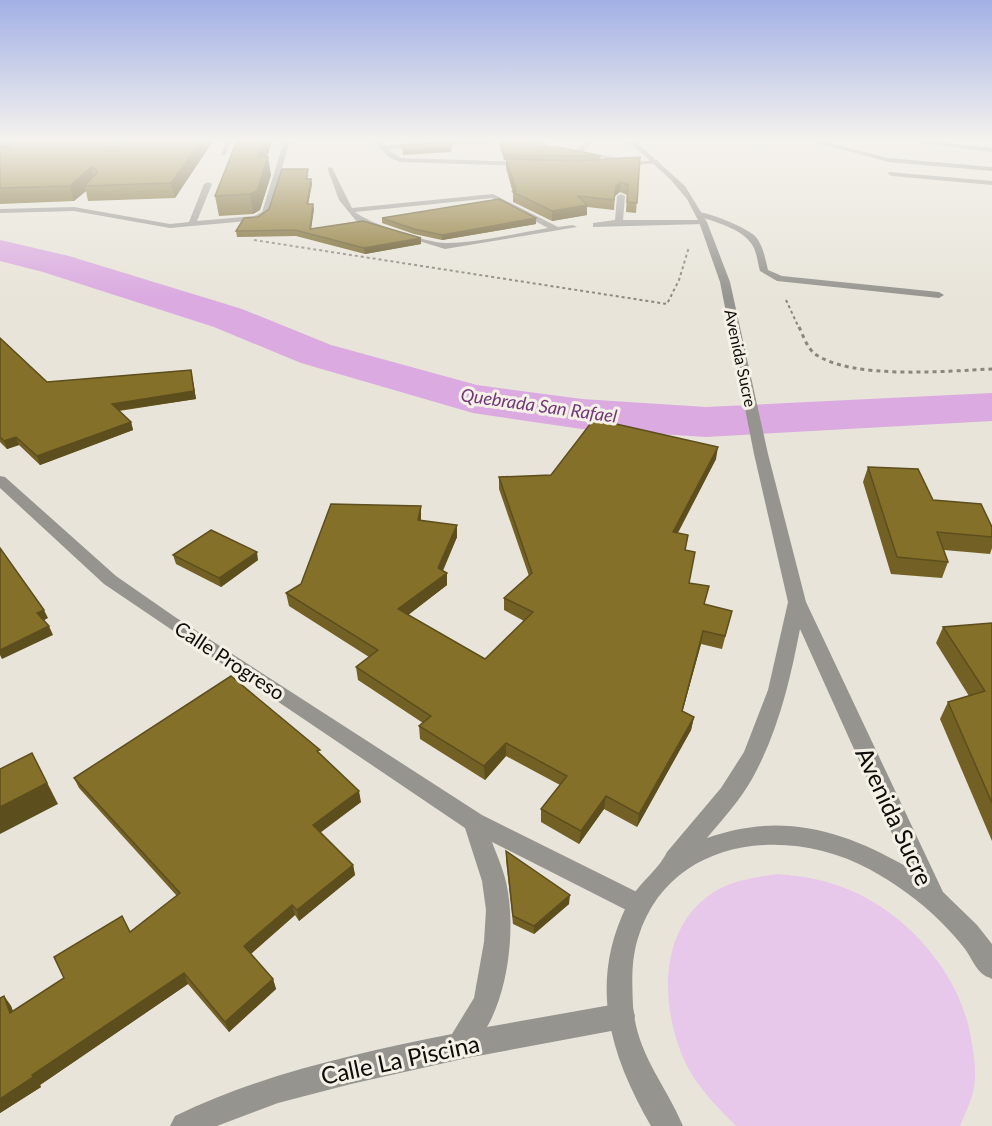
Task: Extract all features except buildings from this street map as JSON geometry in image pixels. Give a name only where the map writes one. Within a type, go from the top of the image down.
[{"type":"street","name":"Avenida Sucre","points":[[685,194],[702,218],[725,282],[761,454],[797,602],[933,898]]},
{"type":"street","name":"Calle Progreso","points":[[0,480],[110,580],[474,822],[638,905]]},
{"type":"street","name":"Avenida Sucre","points":[[668,1126],[643,1086],[624,1035],[618,987],[623,942],[638,905],[743,774],[772,712],[797,602]]},
{"type":"street","points":[[461,1044],[486,1003],[497,942],[498,910],[494,881],[474,822]]},
{"type":"street","points":[[661,875],[692,853],[727,839],[766,834],[807,837],[850,850],[892,870],[933,898],[992,961]]},
{"type":"street","points":[[969,934],[992,966]]},
{"type":"street","name":"Calle La Piscina","points":[[185,1126],[220,1108],[305,1080],[461,1044],[622,1016]]},
{"type":"lane","points":[[192,225],[204,194]]},
{"type":"lane","points":[[0,211],[74,209],[159,225],[192,225],[248,220],[263,215],[270,194]]},
{"type":"lane","points":[[342,194],[350,210],[368,224],[445,246],[573,227]]},
{"type":"lane","points":[[350,210],[493,196],[556,229]]},
{"type":"lane","points":[[619,222],[621,196]]},
{"type":"lane","points":[[74,209],[81,201]]},
{"type":"lane","points":[[596,225],[702,218],[734,227],[751,237],[758,248],[764,271],[776,278],[802,283],[939,295]]},
{"type":"path","points":[[776,278],[807,346],[824,360],[867,370],[992,369]]},
{"type":"shaded area","points":[[777,874],[823,881],[862,896],[905,925],[940,964],[963,1009],[974,1056],[974,1088],[960,1126],[736,1126],[697,1083],[687,1066],[671,1019],[668,994],[669,969],[674,945],[683,923],[698,904],[719,889],[740,881]]},
{"type":"waterway","name":"Quebrada San Rafael","points":[[0,250],[56,264],[228,318],[316,354],[473,399],[582,414],[706,422],[992,407]]}]
